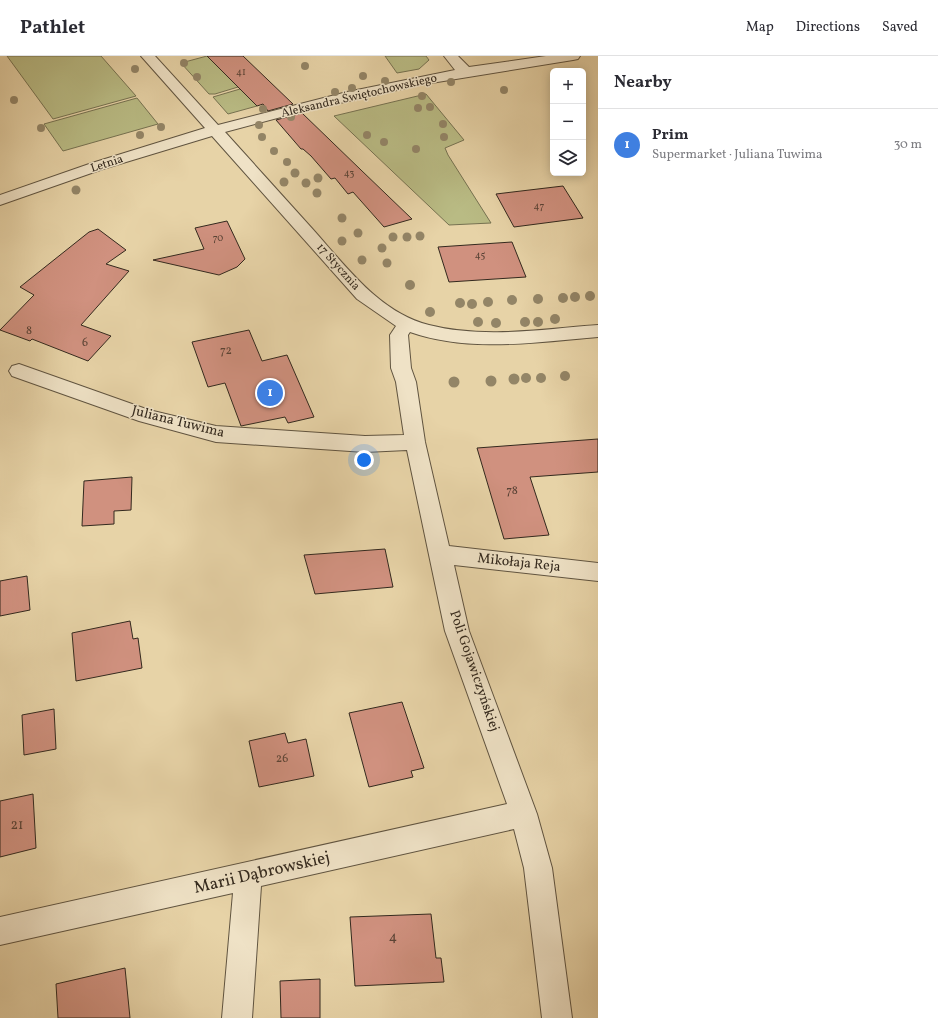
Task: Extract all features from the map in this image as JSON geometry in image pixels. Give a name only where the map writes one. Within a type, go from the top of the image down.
[{"type":"street","name":"17 Stycznia","points":[[148,56],[363,295],[383,310],[406,324],[429,331],[453,335],[496,337],[598,331]]},
{"type":"street","points":[[451,56],[466,73]]},
{"type":"street","name":"Aleksandra Świętochowskiego","points":[[216,130],[397,85],[573,56]]},
{"type":"street","name":"Letnia","points":[[0,200],[39,186],[216,130]]},
{"type":"street","name":"Poli Gojawiczyńskiej","points":[[406,324],[399,335],[401,368],[406,382],[415,442],[457,631],[524,814],[538,868],[557,1018]]},
{"type":"street","name":"Juliana Tuwima","points":[[19,371],[146,416],[216,434],[365,444],[415,442]]},
{"type":"street","name":"Mikołaja Reja","points":[[440,554],[598,572]]},
{"type":"street","name":"Marii Dąbrowskiej","points":[[0,931],[524,814]]},
{"type":"street","points":[[237,1018],[248,876]]},
{"type":"green space","points":[[7,56],[101,56],[136,96],[53,119]]},
{"type":"green space","points":[[207,56],[238,87],[215,94],[209,94],[181,63]]},
{"type":"green space","points":[[385,56],[426,56],[429,60],[419,69],[397,73]]},
{"type":"green space","points":[[240,89],[257,106],[228,114],[213,97]]},
{"type":"green space","points":[[426,94],[464,140],[445,148],[491,223],[449,225],[334,116]]},
{"type":"green space","points":[[137,98],[158,124],[63,151],[44,124]]},
{"type":"building","points":[[207,56],[243,56],[293,104],[268,111],[263,104],[257,106]]},
{"type":"building","points":[[302,113],[412,219],[384,227],[353,192],[348,194],[335,178],[331,179],[311,156],[301,149],[276,120]]},
{"type":"building","points":[[563,186],[583,218],[514,227],[496,194]]},
{"type":"building","points":[[227,221],[245,259],[237,267],[219,275],[153,260],[204,249],[195,228]]},
{"type":"building","points":[[98,229],[126,250],[106,264],[129,271],[81,325],[111,336],[88,361],[32,339],[30,341],[0,330],[34,295],[20,287],[89,232]]},
{"type":"building","points":[[512,242],[526,277],[449,282],[438,247]]},
{"type":"building","points":[[249,330],[262,361],[287,355],[314,417],[288,423],[285,417],[241,426],[225,383],[208,387],[192,342]]},
{"type":"building","points":[[598,439],[598,472],[530,477],[549,535],[504,539],[477,448]]},
{"type":"building","points":[[132,477],[131,510],[114,511],[114,524],[82,526],[84,481]]},
{"type":"building","points":[[385,549],[393,587],[315,594],[304,555]]},
{"type":"building","points":[[27,576],[30,610],[0,616],[0,581]]},
{"type":"building","points":[[130,621],[133,639],[138,638],[142,668],[76,681],[72,633]]},
{"type":"building","points":[[402,702],[424,768],[411,771],[413,777],[369,787],[349,713]]},
{"type":"building","points":[[54,709],[56,749],[24,755],[22,715]]},
{"type":"building","points":[[285,733],[288,743],[306,739],[314,776],[259,787],[249,741]]},
{"type":"building","points":[[33,794],[36,848],[0,857],[0,801]]},
{"type":"building","points":[[431,914],[436,958],[441,958],[444,982],[355,986],[350,917]]},
{"type":"building","points":[[125,968],[130,1018],[58,1018],[56,984]]},
{"type":"building","points":[[320,979],[320,1018],[281,1018],[280,981]]},
{"type":"place","name":"Prim","points":[[270,393]]}]
